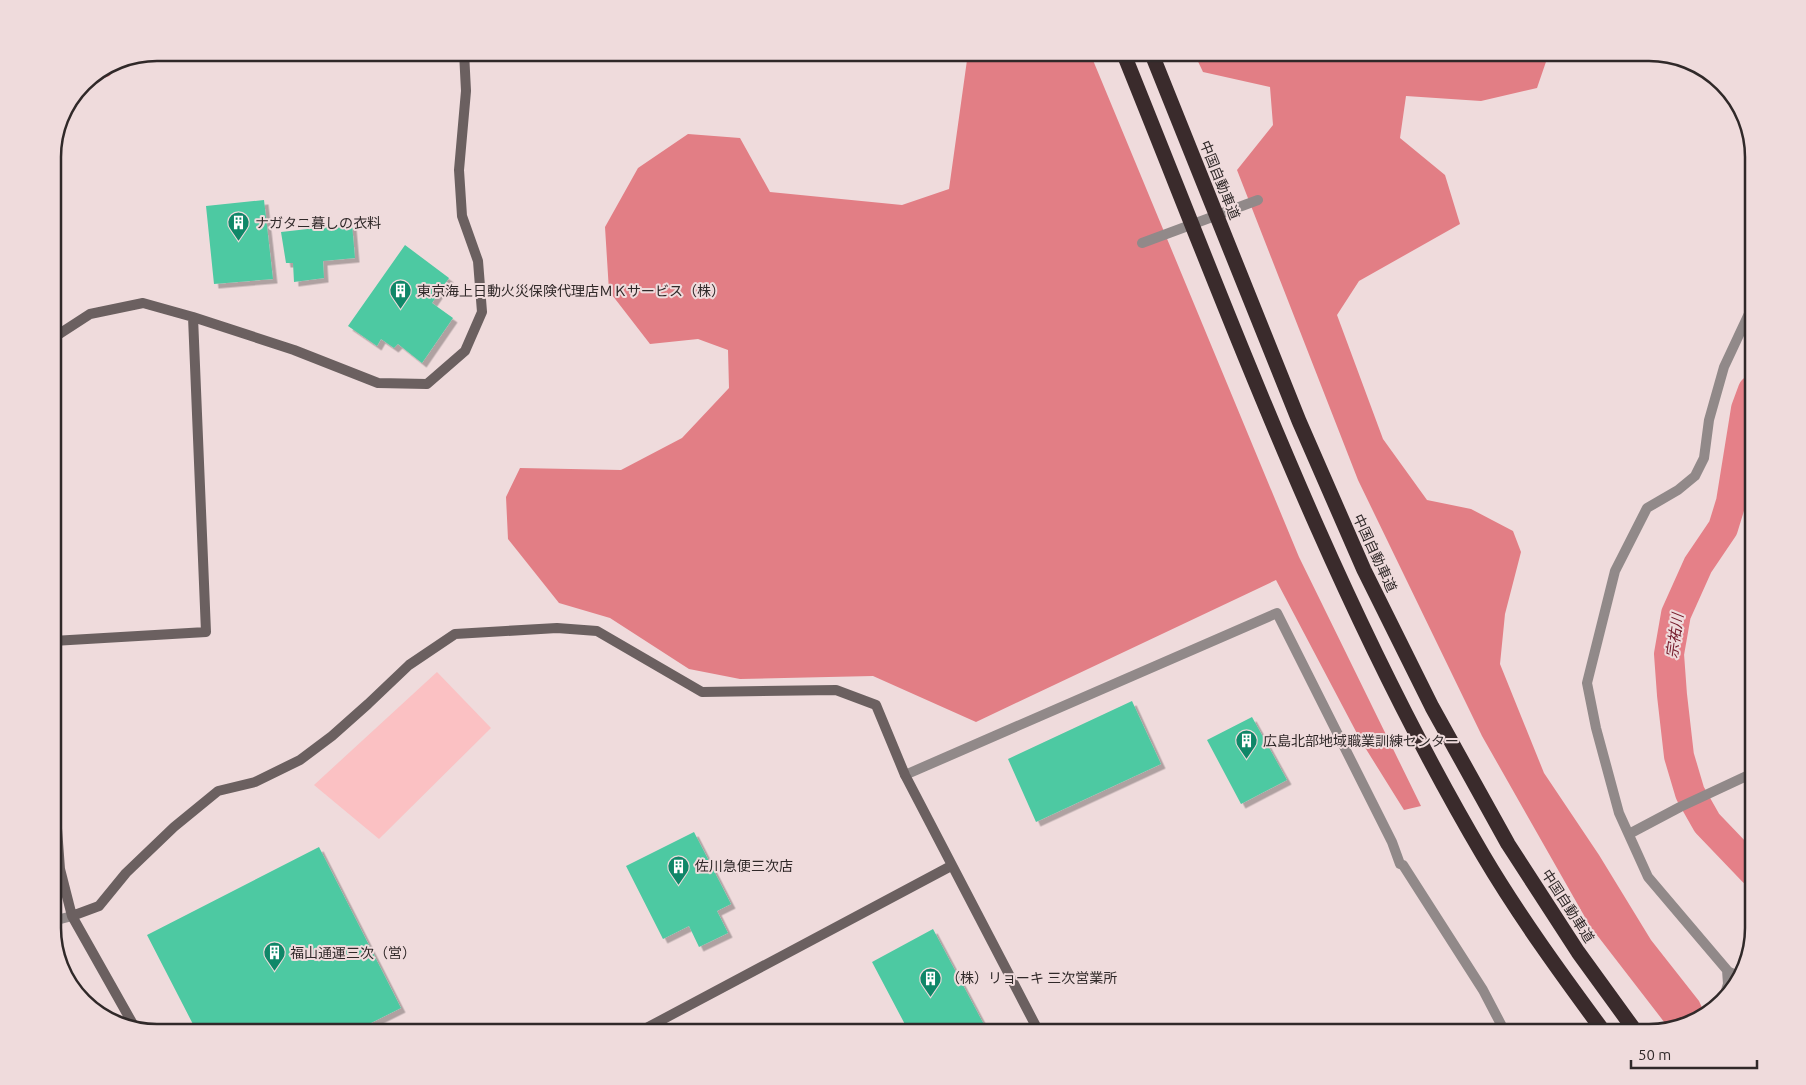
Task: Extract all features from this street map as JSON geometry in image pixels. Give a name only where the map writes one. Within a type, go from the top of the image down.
[{"type":"highway","points":[[1127,61],[1285,453],[1340,578],[1411,724],[1484,856],[1556,966],[1598,1024]]},
{"type":"highway","name":"中国自動車道","points":[[1155,61],[1299,421],[1364,570],[1423,690],[1508,844],[1578,952],[1630,1024]]},
{"type":"street","points":[[61,333],[90,314],[144,303],[294,350],[378,383],[427,384],[465,351],[482,312],[478,261],[462,216],[460,170],[466,90],[464,61]]},
{"type":"street","points":[[1142,243],[1258,200]]},
{"type":"street","points":[[61,641],[206,632],[192,317]]},
{"type":"street","points":[[1728,982],[1727,970],[1648,877],[1619,813],[1586,683],[1615,571],[1647,508],[1678,490],[1695,476],[1704,458],[1709,420],[1724,367],[1745,322]]},
{"type":"street","points":[[904,775],[1277,613],[1384,825],[1400,864],[1404,865],[1483,990],[1501,1024]]},
{"type":"street","points":[[61,919],[99,906],[126,873],[174,828],[218,791],[255,782],[300,760],[339,730],[409,664],[455,634],[557,628],[597,631],[702,692],[836,690],[876,706],[904,775],[1035,1024]]},
{"type":"street","points":[[1629,834],[1680,807],[1745,777]]},
{"type":"street","points":[[654,1024],[952,866]]},
{"type":"street","points":[[61,873],[72,916],[130,1019]]},
{"type":"lane","points":[[1727,970],[1733,973]]},
{"type":"shaded area","points":[[967,61],[1093,61],[1299,557],[1421,806],[1404,810],[1361,741],[1276,580],[976,722],[873,676],[740,679],[689,669],[610,618],[559,603],[508,539],[506,497],[520,468],[621,470],[682,438],[729,388],[728,350],[698,339],[650,344],[609,291],[605,227],[638,168],[688,134],[740,138],[770,192],[902,205],[949,189]]},
{"type":"shaded area","points":[[1198,61],[1546,61],[1537,88],[1481,101],[1406,96],[1400,138],[1445,175],[1460,224],[1359,281],[1337,315],[1383,439],[1427,500],[1471,509],[1513,531],[1521,552],[1505,614],[1500,664],[1544,773],[1599,855],[1651,940],[1699,1001],[1702,1008],[1697,1011],[1664,1022],[1590,926],[1482,736],[1358,480],[1237,170],[1273,125],[1270,87],[1203,72]]},
{"type":"shaded area","points":[[437,672],[491,728],[379,839],[314,785]]},
{"type":"building","name":"ナガタニ暮しの衣料","points":[[264,200],[273,279],[214,284],[206,206]]},
{"type":"building","points":[[352,224],[355,258],[323,261],[324,278],[294,282],[293,263],[286,263],[281,232]]},
{"type":"building","name":"東京海上日動火災保険代理店ＭＫサービス（株）","points":[[405,245],[449,278],[432,303],[453,318],[422,363],[398,344],[394,348],[381,339],[377,346],[348,326]]},
{"type":"building","points":[[1132,701],[1161,764],[1036,822],[1008,759]]},
{"type":"building","name":"広島北部地域職業訓練センター","points":[[1252,717],[1287,780],[1241,804],[1207,740]]},
{"type":"building","name":"佐川急便三次店","points":[[694,832],[731,904],[717,911],[728,933],[699,947],[689,926],[663,939],[626,866]]},
{"type":"building","name":"福山通運三次（営）","points":[[319,847],[401,1008],[369,1024],[193,1024],[147,935]]},
{"type":"building","name":"（株）リョーキ 三次営業所","points":[[933,929],[984,1024],[905,1024],[872,962]]},
{"type":"waterway","name":"宗祐川","points":[[1745,415],[1731,502],[1723,528],[1698,565],[1676,614],[1669,654],[1679,756],[1690,793],[1707,823],[1745,863]]},
{"type":"place","name":"ナガタニ暮しの衣料","points":[[239,242]]},
{"type":"place","name":"東京海上日動火災保険代理店ＭＫサービス（株）","points":[[401,310]]},
{"type":"place","name":"広島北部地域職業訓練センター","points":[[1247,760]]},
{"type":"place","name":"佐川急便三次店","points":[[679,885]]},
{"type":"place","name":"福山通運三次（営）","points":[[274,972]]},
{"type":"place","name":"（株）リョーキ 三次営業所","points":[[930,997]]}]
